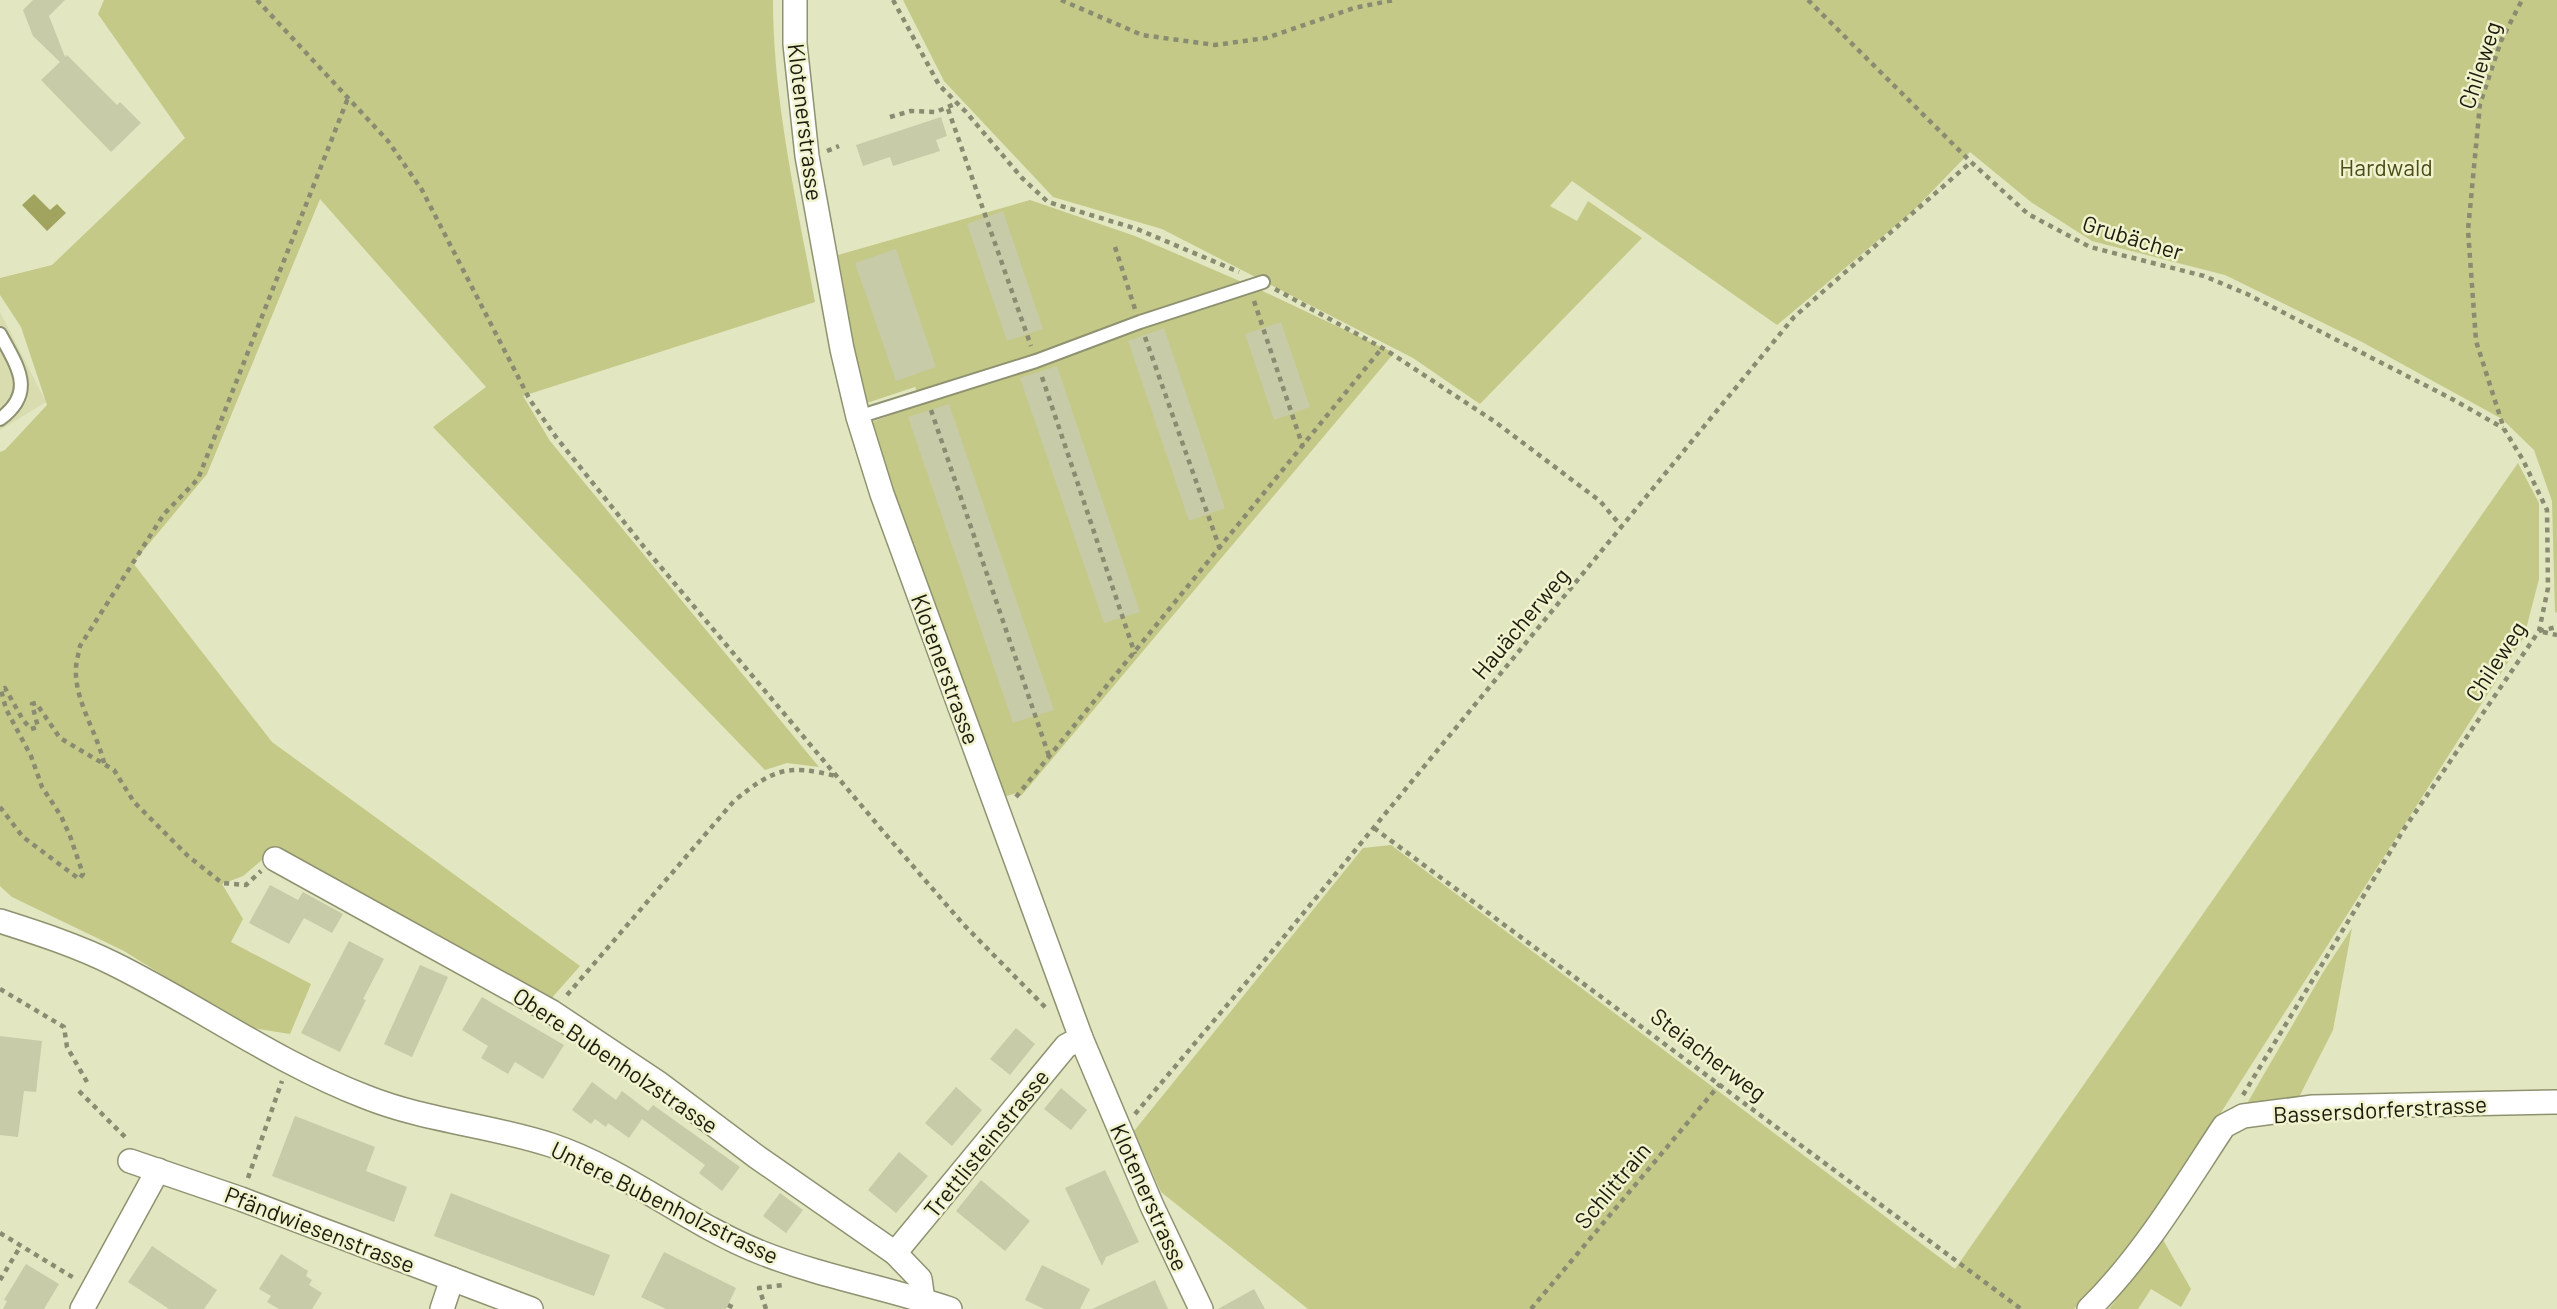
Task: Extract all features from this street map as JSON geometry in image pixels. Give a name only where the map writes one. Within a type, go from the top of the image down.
[{"type":"street","name":"Klotenerstrasse","points":[[795,0],[794,44],[807,156],[842,349],[858,417],[882,494],[1081,1038],[1117,1125],[1201,1309]]},
{"type":"street","name":"Obere Bubenholzstrasse","points":[[275,859],[552,1012],[657,1083],[895,1253],[920,1279],[923,1300]]},
{"type":"street","name":"Untere Bubenholzstrasse","points":[[0,921],[112,963],[290,1063],[366,1097],[414,1113],[552,1145],[606,1169],[719,1233],[762,1253],[950,1309]]},
{"type":"street","name":"Trettlisteinstrasse","points":[[895,1253],[1066,1046],[1081,1038]]},
{"type":"street","name":"Bassersdorferstrasse","points":[[2224,1126],[2243,1116],[2314,1107],[2557,1102]]},
{"type":"street","points":[[2089,1309],[2154,1232],[2224,1126]]},
{"type":"street","name":"Pfändwiesenstrasse","points":[[129,1150],[158,1170],[531,1309]]},
{"type":"street","points":[[82,1309],[158,1170]]},
{"type":"street","points":[[442,1309],[452,1279]]},
{"type":"lane","points":[[858,417],[926,397],[1263,282]]},
{"type":"lane","points":[[0,334],[19,372],[22,386],[13,409],[0,419]]},
{"type":"path","points":[[257,0],[387,141],[422,190],[530,400],[556,437],[644,547],[963,924],[1051,1013]]},
{"type":"path","points":[[1061,0],[1142,35],[1215,45],[1266,38],[1354,8],[1394,0]]},
{"type":"path","name":"Grubächer","points":[[1808,0],[1971,162],[2028,214],[2090,247],[2204,276],[2247,294],[2454,400],[2504,429]]},
{"type":"path","name":"Chileweg","points":[[2224,1126],[2404,829],[2539,631],[2548,588],[2547,510],[2523,460],[2504,429],[2476,341],[2468,230],[2480,104],[2501,41],[2522,0]]},
{"type":"path","points":[[104,763],[99,741],[78,690],[76,667],[80,646],[164,514],[198,478],[348,98]]},
{"type":"path","points":[[890,117],[911,111],[936,112],[957,103]]},
{"type":"path","points":[[948,108],[1135,654]]},
{"type":"path","name":"Hauächerweg","points":[[1117,1125],[1127,1122],[1161,1085],[1794,317],[1971,162]]},
{"type":"path","points":[[1115,247],[1220,549]]},
{"type":"path","points":[[1249,287],[1303,447]]},
{"type":"path","points":[[998,810],[1019,794],[1050,757],[1382,348]]},
{"type":"path","points":[[926,397],[1050,757]]},
{"type":"path","points":[[2539,631],[2557,627]]},
{"type":"path","points":[[2539,631],[2557,635]]},
{"type":"path","points":[[0,807],[23,837],[79,879],[83,874],[70,836],[61,816],[42,787],[31,757],[6,709],[1,690],[5,688],[31,729],[38,727],[32,704],[36,703],[60,738],[114,770],[134,802],[188,856],[222,883],[246,885],[275,859]]},
{"type":"path","points":[[552,1012],[734,801],[761,779],[789,769],[836,776]]},
{"type":"path","name":"Steiacherweg","points":[[1374,828],[2021,1309]]},
{"type":"path","points":[[0,989],[64,1027],[67,1047],[87,1082]]},
{"type":"path","points":[[241,1199],[285,1074]]},
{"type":"path","name":"Schlittrain","points":[[1531,1309],[1720,1084]]},
{"type":"path","points":[[79,1091],[129,1150]]},
{"type":"path","points":[[0,1233],[94,1289]]},
{"type":"path","points":[[0,1280],[20,1247]]},
{"type":"path","points":[[766,1309],[759,1288],[790,1283]]},
{"type":"path","points":[[728,1305],[736,1309]]},
{"type":"shaded area","points":[[34,194],[50,210],[57,204],[66,213],[47,231],[22,205]]},
{"type":"shaded area","points":[[0,312],[46,402],[0,430]]},
{"type":"green space","points":[[104,0],[773,0],[782,114],[815,302],[523,396],[550,441],[819,767],[787,763],[765,770],[433,427],[486,387],[320,199],[207,474],[133,563],[272,742],[580,966],[549,1001],[276,848],[243,876],[222,884],[243,919],[231,942],[311,984],[290,1034],[246,1027],[124,951],[12,897],[0,886],[0,452],[5,450],[47,405],[21,327],[0,295],[0,278],[52,265],[185,138],[98,14]]},
{"type":"green space","name":"Hardwald","points":[[903,0],[2557,0],[2557,613],[2552,501],[2534,450],[2502,419],[2362,342],[2225,275],[2092,241],[2031,202],[1970,152],[1913,211],[1777,325],[1572,181],[1550,206],[1577,221],[1588,201],[1642,238],[1480,404],[1413,358],[1162,229],[1053,197],[944,81]]},
{"type":"green space","points":[[1030,200],[1135,236],[1256,288],[1394,353],[1021,796],[1017,793],[1003,797],[869,423],[922,404],[915,387],[864,404],[838,255]]},
{"type":"green space","points":[[2518,463],[2539,503],[2539,579],[2524,637],[2148,1227],[2074,1309],[1308,1309],[1161,1192],[1134,1131],[1363,848],[1391,845],[1955,1269]]},
{"type":"green space","points":[[2352,928],[2333,1030],[2297,1101],[2245,1107],[2322,974]]},
{"type":"green space","points":[[2162,1238],[2191,1289],[2181,1307],[2151,1289],[2138,1309],[2109,1309]]},
{"type":"building","points":[[33,0],[65,0],[49,16],[65,57],[67,55],[117,105],[120,102],[141,123],[111,152],[41,80],[60,62],[33,36],[23,10]]},
{"type":"building","points":[[941,117],[947,136],[936,140],[940,151],[893,166],[890,157],[863,166],[856,145]]},
{"type":"building","points":[[1003,211],[1043,329],[1007,341],[967,224]]},
{"type":"building","points":[[896,249],[936,367],[896,381],[855,263]]},
{"type":"building","points":[[1281,322],[1310,407],[1274,420],[1245,334]]},
{"type":"building","points":[[1164,328],[1225,508],[1189,521],[1128,341]]},
{"type":"building","points":[[1057,366],[1140,612],[1104,623],[1020,378]]},
{"type":"building","points":[[949,404],[1054,710],[1013,723],[908,417]]},
{"type":"building","points":[[270,885],[298,900],[303,892],[343,914],[332,933],[304,918],[289,944],[249,923]]},
{"type":"building","points":[[349,941],[384,959],[340,1052],[301,1033]]},
{"type":"building","points":[[420,965],[448,977],[412,1057],[384,1044]]},
{"type":"building","points":[[482,997],[564,1045],[543,1079],[515,1062],[508,1074],[481,1058],[488,1046],[462,1030]]},
{"type":"building","points":[[1016,1028],[1035,1044],[1010,1075],[990,1059]]},
{"type":"building","points":[[0,1036],[42,1041],[36,1092],[24,1091],[18,1137],[0,1135]]},
{"type":"building","points":[[592,1082],[616,1100],[622,1091],[648,1111],[653,1105],[740,1167],[722,1191],[699,1173],[705,1165],[642,1119],[629,1138],[608,1123],[606,1127],[595,1119],[591,1124],[572,1110]]},
{"type":"building","points":[[956,1087],[982,1110],[952,1146],[925,1123]]},
{"type":"building","points":[[1061,1088],[1087,1110],[1071,1130],[1044,1109]]},
{"type":"building","points":[[295,1116],[375,1147],[366,1171],[407,1187],[394,1222],[272,1176]]},
{"type":"building","points":[[899,1152],[928,1176],[896,1213],[868,1190]]},
{"type":"building","points":[[1105,1170],[1139,1242],[1106,1257],[1102,1266],[1065,1188]]},
{"type":"building","points":[[981,1180],[1030,1221],[1005,1251],[956,1211]]},
{"type":"building","points":[[451,1193],[610,1255],[594,1296],[434,1236]]},
{"type":"building","points":[[780,1193],[803,1210],[786,1233],[763,1216]]},
{"type":"building","points":[[152,1246],[217,1290],[204,1309],[169,1309],[128,1282]]},
{"type":"building","points":[[664,1252],[736,1288],[726,1309],[666,1309],[641,1297]]},
{"type":"building","points":[[281,1254],[308,1271],[306,1276],[312,1280],[309,1285],[322,1293],[312,1309],[279,1309],[267,1302],[271,1296],[259,1289]]},
{"type":"building","points":[[26,1264],[59,1284],[44,1309],[3,1309],[7,1301],[4,1300]]},
{"type":"building","points":[[1042,1265],[1090,1289],[1080,1309],[1044,1309],[1025,1300]]},
{"type":"building","points":[[1155,1280],[1168,1309],[1092,1309]]},
{"type":"building","points":[[1254,1289],[1265,1309],[1218,1309]]}]
